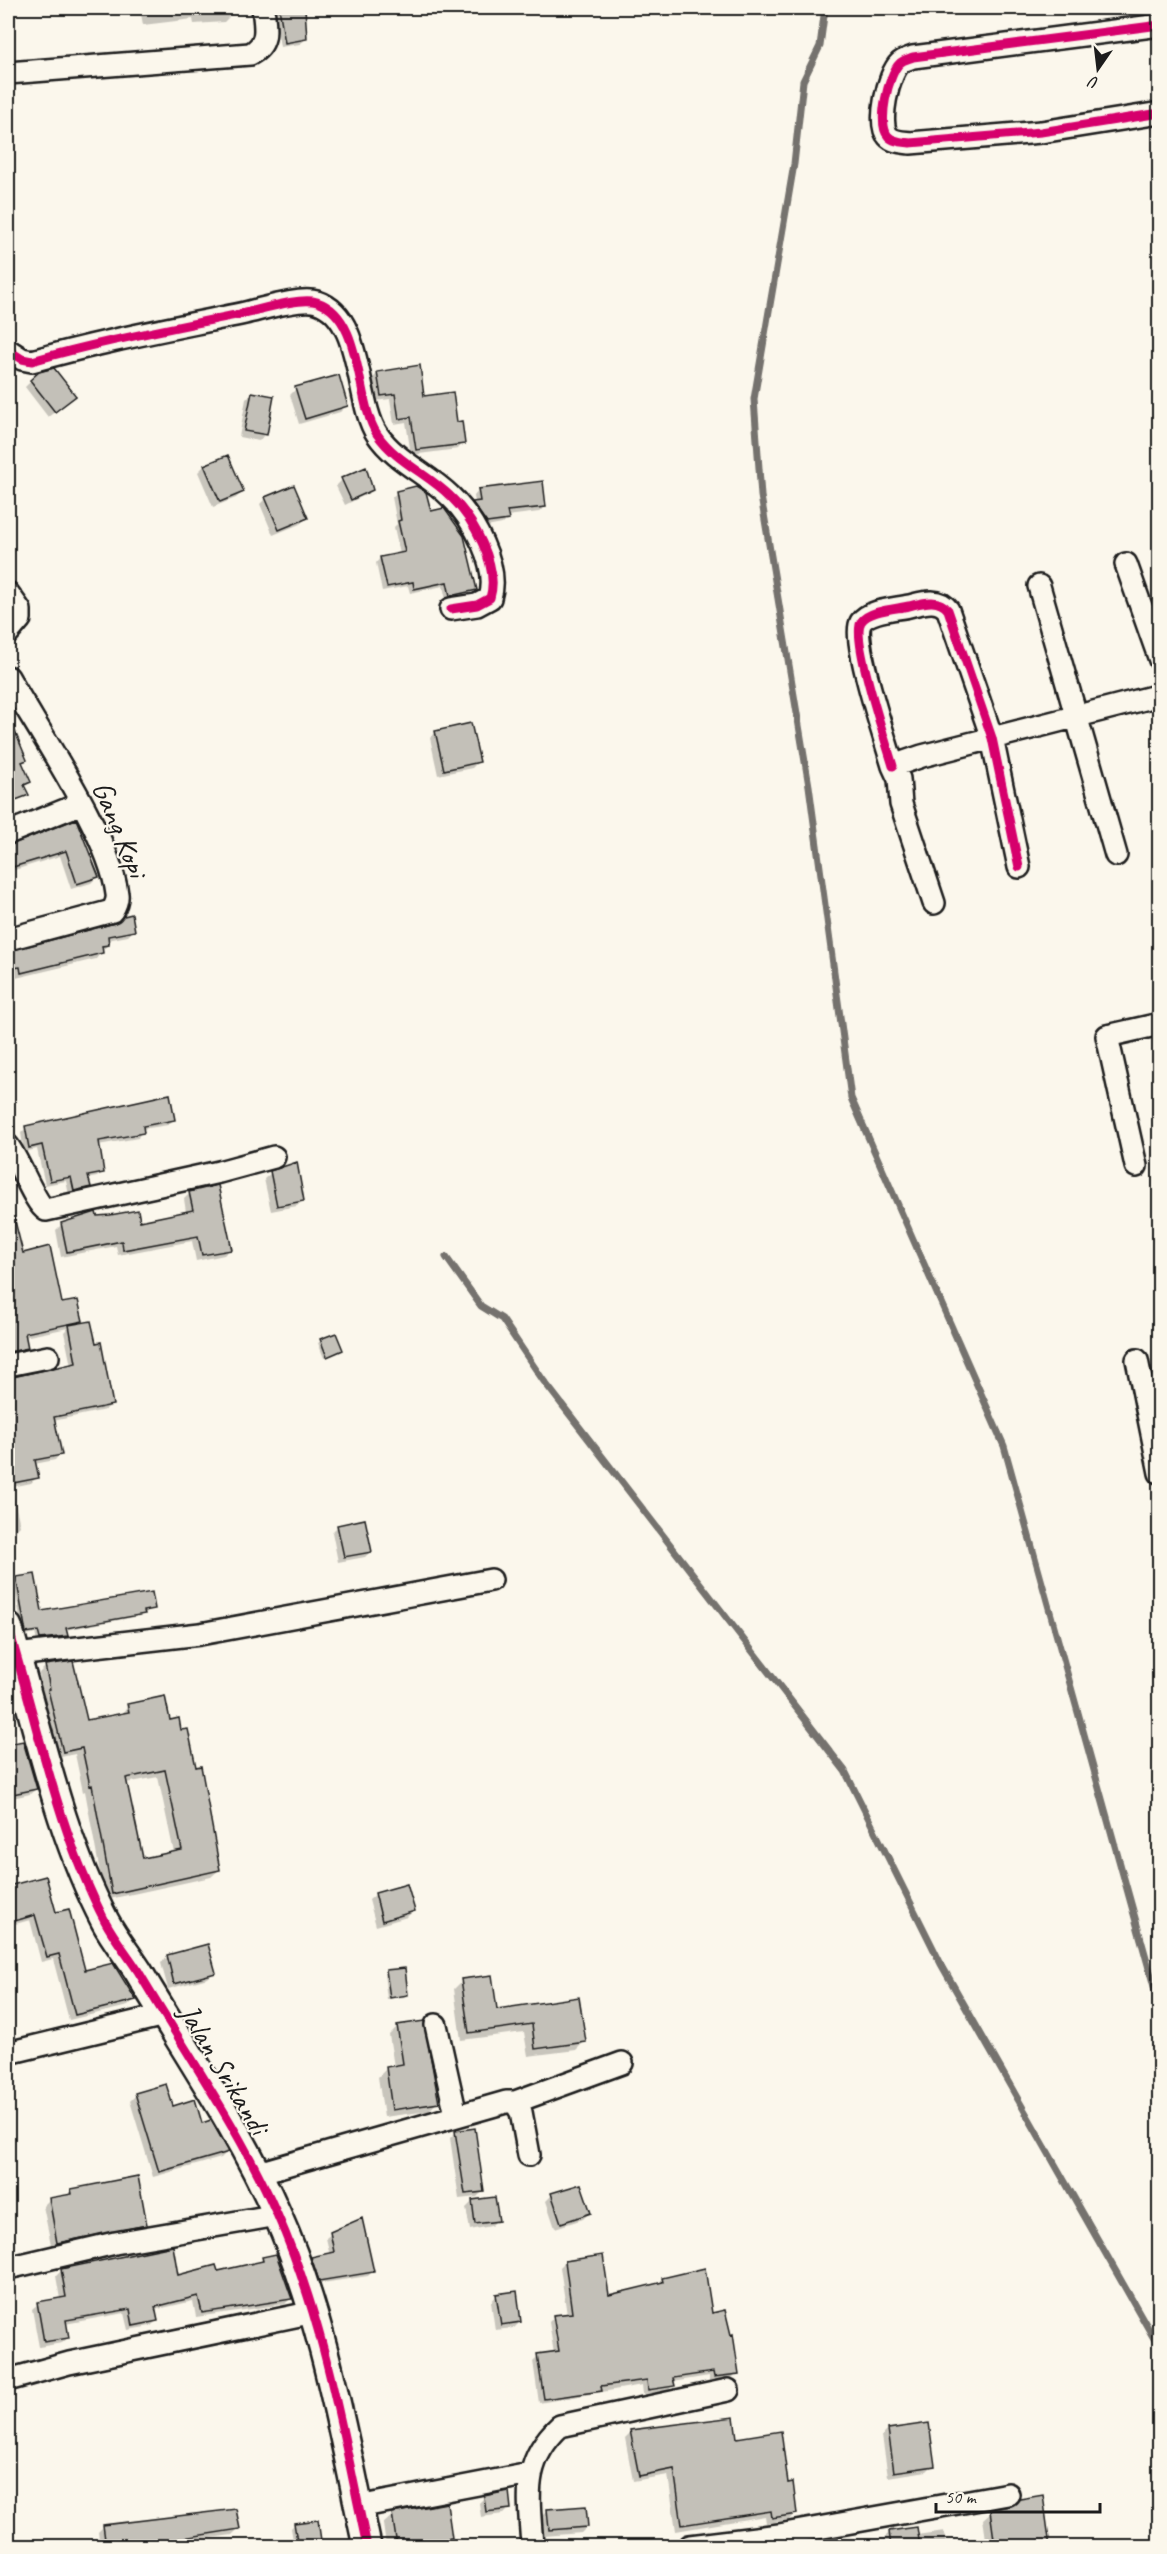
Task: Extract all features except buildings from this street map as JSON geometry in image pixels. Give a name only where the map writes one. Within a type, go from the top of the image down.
[{"type":"street","points":[[8,73],[250,54],[261,48],[264,41],[263,8]]},
{"type":"street","points":[[1160,25],[912,57],[900,62],[894,71],[883,125],[887,135],[894,141],[910,143],[1041,132],[1160,113]]},
{"type":"street","points":[[8,350],[21,359],[32,361],[199,322],[295,303],[316,302],[330,309],[346,332],[363,384],[369,420],[377,434],[404,460],[450,496],[480,540],[489,562],[492,583],[490,598],[477,605],[451,609]]},
{"type":"street","points":[[1126,564],[1160,660]]},
{"type":"street","points":[[1038,586],[1116,855]]},
{"type":"street","points":[[8,593],[20,610],[20,619],[8,633]]},
{"type":"street","points":[[934,903],[901,804],[899,779],[893,766],[858,640],[862,620],[876,613],[926,602],[944,605],[992,738],[1019,867]]},
{"type":"street","name":"Gang Kopi","points":[[8,677],[80,804],[109,867],[117,896],[112,911],[8,939]]},
{"type":"street","points":[[893,766],[1160,695]]},
{"type":"street","points":[[8,833],[80,804]]},
{"type":"street","points":[[1136,1166],[1107,1036],[1160,1024]]},
{"type":"street","points":[[8,1146],[21,1164],[38,1203],[46,1210],[219,1172],[274,1157]]},
{"type":"street","points":[[8,1365],[48,1357]]},
{"type":"street","points":[[1137,1360],[1160,1473]]},
{"type":"street","points":[[16,1656],[193,1635],[491,1580]]},
{"type":"street","name":"Jalan Srikandi","points":[[8,1627],[16,1656],[17,1697],[76,1855],[106,1922],[258,2173],[278,2214],[314,2312],[367,2547]]},
{"type":"street","points":[[8,2053],[164,2015]]},
{"type":"street","points":[[436,2025],[456,2115]]},
{"type":"street","points":[[258,2173],[494,2104],[515,2102],[622,2063]]},
{"type":"street","points":[[515,2102],[521,2112],[529,2155]]},
{"type":"street","points":[[8,2268],[115,2243],[278,2214]]},
{"type":"street","points":[[8,2379],[69,2363],[314,2312]]},
{"type":"street","points":[[532,2547],[530,2475],[544,2441],[560,2426],[728,2390]]},
{"type":"street","points":[[358,2507],[530,2475]]},
{"type":"street","points":[[690,2547],[779,2535],[1008,2494]]},
{"type":"waterway","points":[[825,8],[820,46],[803,81],[794,164],[754,399],[761,496],[809,786],[851,1098],[1004,1446],[1160,2008]]},
{"type":"waterway","points":[[446,1257],[481,1306],[502,1319],[543,1380],[845,1771],[941,1964],[1160,2349]]},
{"type":"cycle path","points":[[1160,25],[904,60],[896,69],[888,88],[884,121],[885,130],[890,138],[910,143],[1041,132],[1160,113]]},
{"type":"cycle path","points":[[8,350],[22,359],[32,361],[271,306],[301,301],[317,302],[332,311],[343,324],[351,342],[365,402],[377,434],[384,444],[402,460],[441,488],[459,505],[482,543],[491,572],[490,598],[477,605],[451,609]]},
{"type":"cycle path","points":[[893,766],[865,668],[859,632],[861,622],[870,615],[883,611],[924,603],[940,603],[948,610],[992,738],[1019,867]]},
{"type":"cycle path","points":[[8,1627],[61,1813],[88,1886],[109,1927],[247,2152],[277,2214],[293,2254],[308,2295],[331,2378],[367,2546]]}]
